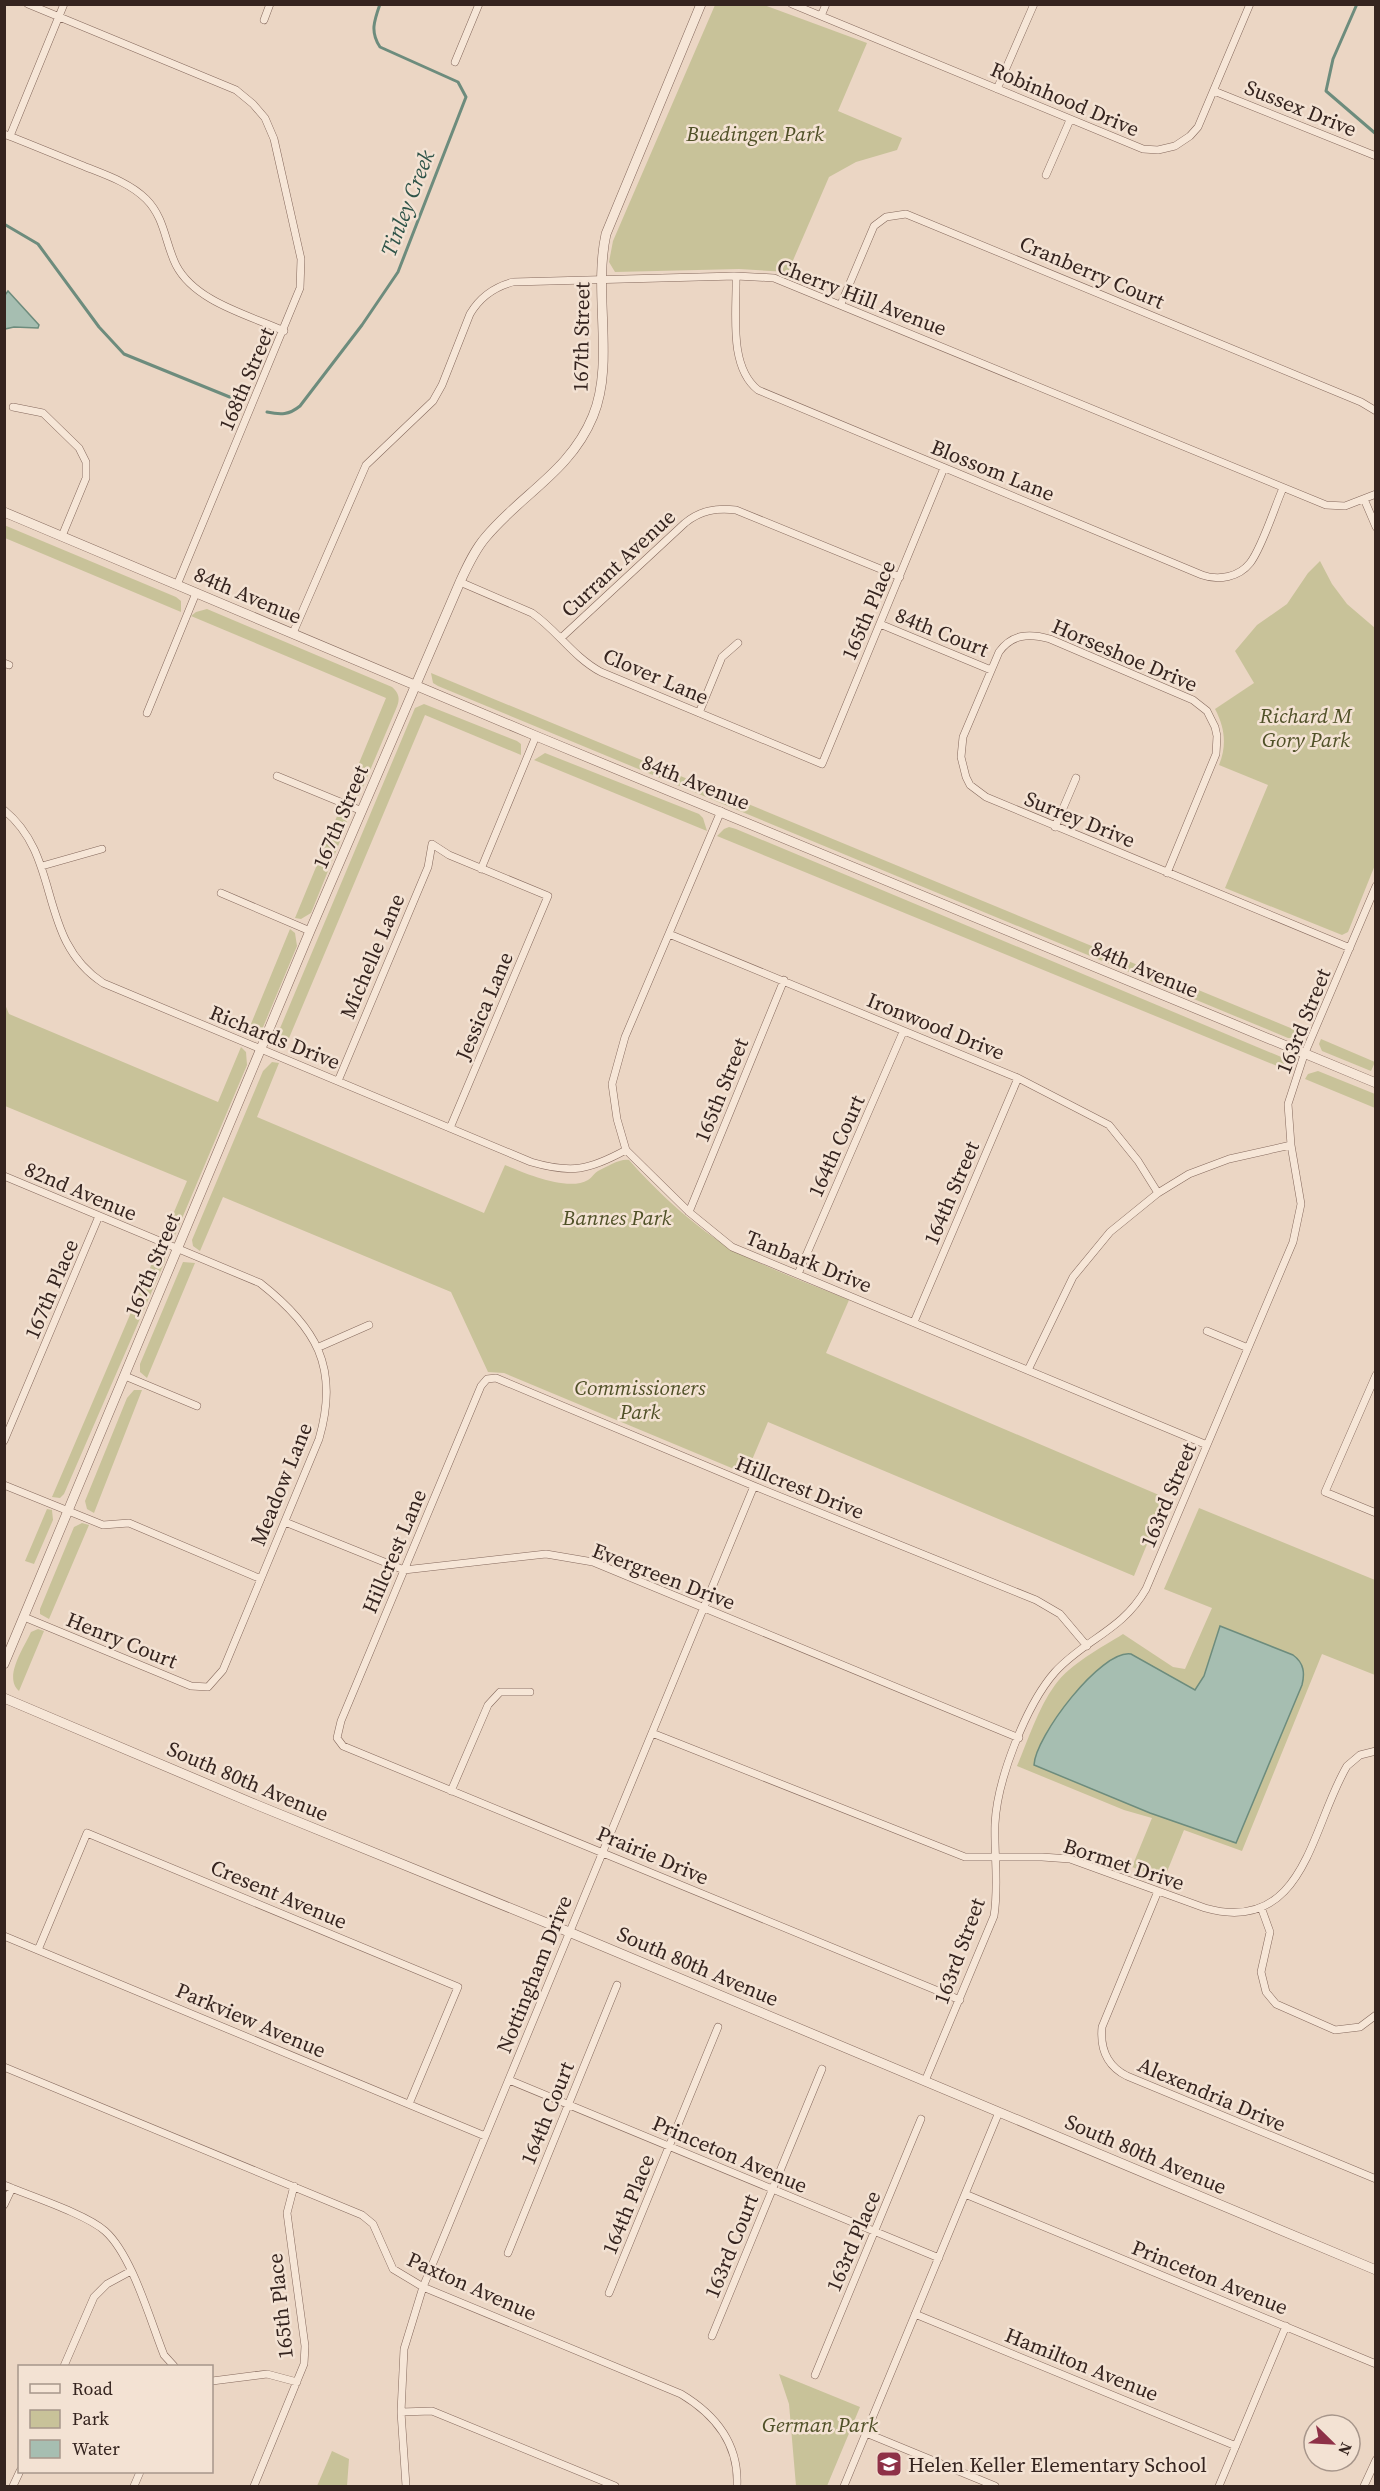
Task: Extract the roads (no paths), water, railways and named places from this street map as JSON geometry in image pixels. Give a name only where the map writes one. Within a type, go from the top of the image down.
[{"type":"street","name":"168th Street","points":[[28,4],[229,86],[253,104],[271,129],[301,259],[302,278],[284,331],[177,585]]},
{"type":"street","points":[[64,4],[7,135],[111,178],[138,192],[154,209],[165,231],[177,266],[190,285],[208,298],[284,331]]},
{"type":"street","points":[[264,20],[270,4]]},
{"type":"street","points":[[455,62],[479,4]]},
{"type":"street","name":"167th Street","points":[[4,1664],[263,1049],[310,931],[470,559],[485,538],[567,460],[589,426],[598,402],[602,377],[600,259],[606,234],[701,4]]},
{"type":"street","name":"Robinhood Drive","points":[[792,4],[1143,149],[1163,150],[1180,143],[1193,133],[1200,123],[1250,4]]},
{"type":"street","points":[[821,16],[826,4]]},
{"type":"street","points":[[997,89],[1034,4]]},
{"type":"street","name":"Sussex Drive","points":[[1214,90],[1376,156]]},
{"type":"street","points":[[1046,175],[1070,120]]},
{"type":"street","name":"Cranberry Court","points":[[841,304],[874,226],[886,217],[906,214],[1361,402],[1376,411]]},
{"type":"street","name":"Cherry Hill Avenue","points":[[293,633],[366,465],[433,401],[442,385],[470,314],[477,303],[496,288],[513,282],[736,276],[774,278],[1326,505],[1345,506],[1376,494]]},
{"type":"street","name":"Blossom Lane","points":[[736,276],[740,368],[750,384],[767,395],[1202,575],[1216,579],[1239,572],[1250,563],[1283,488]]},
{"type":"street","points":[[13,407],[43,413],[83,455],[87,469],[86,478],[62,536]]},
{"type":"street","name":"165th Place","points":[[822,764],[944,468]]},
{"type":"street","points":[[1364,499],[1376,527]]},
{"type":"street","name":"Currant Avenue","points":[[561,638],[685,523],[696,514],[709,510],[736,510],[900,577]]},
{"type":"street","name":"84th Avenue","points":[[4,512],[536,736],[1376,1083]]},
{"type":"street","name":"Clover Lane","points":[[460,582],[532,613],[591,666],[822,764]]},
{"type":"street","points":[[147,713],[196,593]]},
{"type":"street","name":"84th Court","points":[[880,624],[991,670]]},
{"type":"street","name":"Surrey Drive","points":[[1034,635],[1017,637],[1009,641],[999,652],[991,670],[963,737],[961,758],[970,784],[986,797],[1350,948]]},
{"type":"street","name":"Horseshoe Drive","points":[[1034,635],[1050,639],[1193,700],[1210,717],[1217,736],[1215,754],[1167,873]]},
{"type":"street","points":[[699,712],[722,657],[738,643]]},
{"type":"street","points":[[481,868],[536,736]]},
{"type":"street","points":[[277,776],[362,811]]},
{"type":"street","points":[[1056,827],[1076,778]]},
{"type":"street","name":"Richards Drive","points":[[4,810],[29,837],[42,866],[64,940],[85,970],[112,987],[531,1162],[564,1170],[578,1170],[598,1165],[626,1150]]},
{"type":"street","name":"Tanbark Drive","points":[[721,811],[625,1037],[612,1084],[617,1119],[626,1150],[689,1212],[732,1247],[1207,1445]]},
{"type":"street","name":"Michelle Lane","points":[[338,1081],[428,867],[432,844],[449,855],[481,868]]},
{"type":"street","points":[[42,866],[102,849]]},
{"type":"street","name":"Jessica Lane","points":[[450,1128],[548,896],[481,868]]},
{"type":"street","name":"163rd Street","points":[[925,2081],[994,1916],[997,1899],[995,1823],[999,1791],[1019,1738],[1043,1687],[1057,1670],[1122,1621],[1141,1597],[1293,1242],[1301,1204],[1291,1145],[1288,1104],[1304,1054],[1376,886]]},
{"type":"street","points":[[221,893],[310,931]]},
{"type":"street","name":"Ironwood Drive","points":[[669,934],[1018,1078],[1109,1125],[1138,1161],[1158,1193]]},
{"type":"street","name":"165th Street","points":[[689,1212],[784,980]]},
{"type":"street","name":"164th Court","points":[[798,1274],[903,1032]]},
{"type":"street","name":"164th Street","points":[[914,1322],[1018,1078]]},
{"type":"street","points":[[1028,1370],[1073,1277],[1110,1232],[1158,1193],[1189,1174],[1229,1159],[1291,1145]]},
{"type":"street","name":"82nd Avenue","points":[[4,1176],[179,1249]]},
{"type":"street","name":"167th Place","points":[[4,1441],[99,1216]]},
{"type":"street","name":"Meadow Lane","points":[[179,1249],[260,1283],[285,1302],[304,1323],[319,1347],[327,1392],[326,1413],[319,1439],[223,1670],[208,1687]]},
{"type":"street","points":[[319,1347],[369,1325]]},
{"type":"street","points":[[1207,1331],[1248,1348]]},
{"type":"street","points":[[1376,1375],[1325,1492],[1376,1513]]},
{"type":"street","points":[[125,1376],[197,1406]]},
{"type":"street","name":"Hillcrest Drive","points":[[487,1379],[496,1378],[1036,1600],[1060,1614],[1087,1646]]},
{"type":"street","name":"Hillcrest Lane","points":[[337,1738],[341,1721],[404,1570],[481,1386],[487,1379]]},
{"type":"street","points":[[4,1485],[103,1525],[129,1524],[261,1579]]},
{"type":"street","name":"Nottingham Drive","points":[[406,2487],[401,2412],[404,2349],[423,2287],[754,1486]]},
{"type":"street","name":"Evergreen Drive","points":[[285,1522],[404,1570],[546,1554],[593,1562],[1019,1738]]},
{"type":"street","name":"Henry Court","points":[[24,1617],[191,1686],[208,1687]]},
{"type":"street","points":[[451,1791],[488,1705],[500,1692],[530,1692]]},
{"type":"street","name":"South 80th Avenue","points":[[4,1698],[1376,2270]]},
{"type":"street","name":"Bormet Drive","points":[[652,1733],[965,1857],[1070,1859],[1216,1911],[1237,1912],[1261,1907],[1279,1896],[1299,1875],[1347,1766],[1360,1755],[1376,1751]]},
{"type":"street","name":"Prairie Drive","points":[[337,1738],[344,1746],[451,1791],[603,1851],[960,2000]]},
{"type":"street","name":"Cresent Avenue","points":[[38,1950],[87,1833],[458,1987],[409,2104]]},
{"type":"street","name":"Alexendria Drive","points":[[1158,1891],[1102,2027],[1102,2043],[1109,2061],[1127,2076],[1376,2180]]},
{"type":"street","points":[[1261,1907],[1270,1932],[1262,1971],[1266,1992],[1276,2004],[1335,2031],[1360,2027],[1376,2015]]},
{"type":"street","name":"Parkview Avenue","points":[[4,1936],[485,2136]]},
{"type":"street","name":"164th Court","points":[[508,2253],[617,1985]]},
{"type":"street","name":"164th Place","points":[[609,2293],[718,2027]]},
{"type":"street","name":"Paxton Avenue","points":[[4,2067],[362,2215],[373,2224],[393,2269],[423,2287],[681,2394],[710,2414],[728,2440],[735,2460],[737,2487]]},
{"type":"street","name":"163rd Court","points":[[712,2336],[822,2069]]},
{"type":"street","name":"Princeton Avenue","points":[[509,2080],[939,2258]]},
{"type":"street","points":[[843,2487],[999,2112]]},
{"type":"street","name":"163rd Place","points":[[814,2375],[921,2119]]},
{"type":"street","name":"165th Place","points":[[254,2487],[304,2364],[305,2346],[287,2213],[294,2186]]},
{"type":"street","points":[[4,2205],[8,2187],[86,2219],[104,2230],[123,2250],[164,2355],[172,2365]]},
{"type":"street","name":"Princeton Avenue","points":[[965,2194],[1376,2364]]},
{"type":"street","points":[[65,2365],[94,2297],[107,2284],[131,2271]]},
{"type":"street","name":"Hamilton Avenue","points":[[915,2314],[1236,2446]]},
{"type":"street","points":[[1219,2487],[1286,2326]]},
{"type":"street","points":[[213,2380],[267,2374],[297,2382]]},
{"type":"street","points":[[401,2412],[432,2411],[615,2487]]},
{"type":"street","points":[[866,2433],[995,2487]]},
{"type":"street","points":[[1364,2487],[1376,2460]]},
{"type":"street","points":[[13,2487],[19,2473]]},
{"type":"street","points":[[134,2487],[140,2473]]},
{"type":"water","points":[[8,291],[39,325],[38,328],[5,329],[5,295]]},
{"type":"water","points":[[1220,1626],[1293,1655],[1299,1661],[1303,1672],[1302,1685],[1236,1843],[1150,1813],[1034,1765],[1037,1752],[1057,1716],[1087,1680],[1103,1665],[1118,1656],[1131,1654],[1195,1690],[1204,1676]]},
{"type":"waterway","name":"Tinley Creek","points":[[267,412],[285,414],[300,406],[362,325],[398,272],[466,97],[458,82],[380,47],[374,26],[380,4]]},
{"type":"waterway","points":[[1357,4],[1333,59],[1326,91],[1376,134]]},
{"type":"waterway","name":"Tinley Creek","points":[[4,224],[38,244],[99,327],[124,354],[237,400]]},
{"type":"place","name":"Helen Keller Elementary School","points":[[889,2464]]},
{"type":"park label","name":"Buedingen Park","points":[[755,133]]},
{"type":"park label","name":"Richard M Gory Park","points":[[1306,727]]},
{"type":"park label","name":"Bannes Park","points":[[617,1217]]},
{"type":"park label","name":"Commissioners Park","points":[[640,1399]]},
{"type":"park label","name":"German Park","points":[[820,2424]]}]
